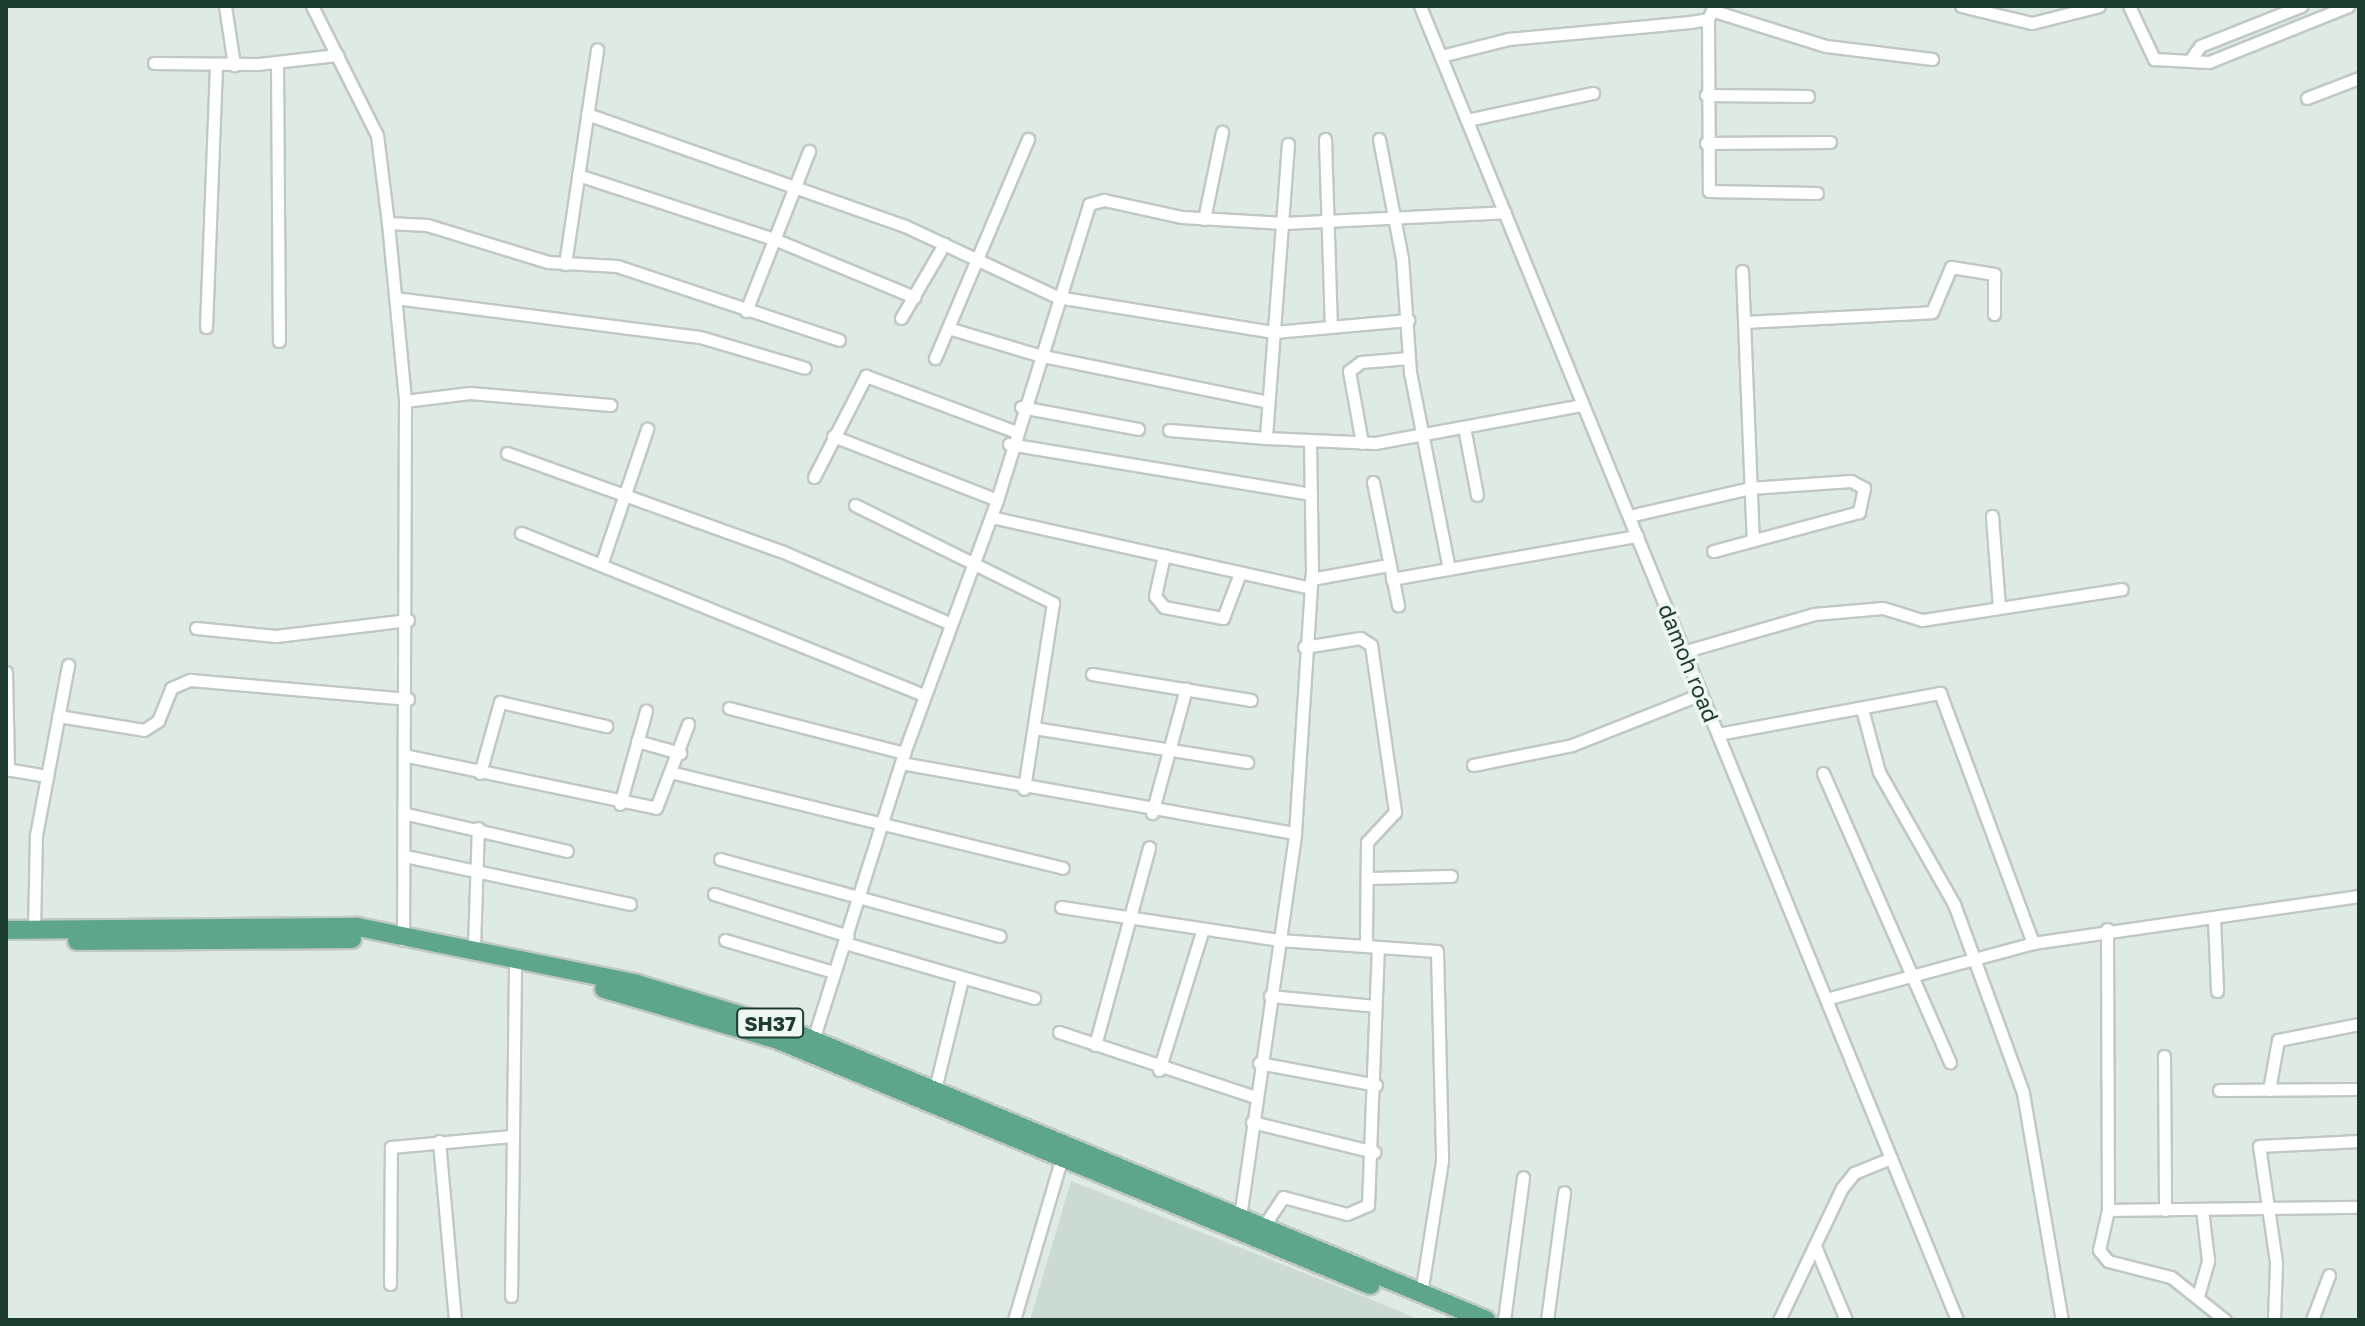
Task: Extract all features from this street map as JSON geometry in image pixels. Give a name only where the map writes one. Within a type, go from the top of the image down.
[{"type":"main road","name":"SH37","points":[[6,930],[290,923],[474,946],[664,992],[813,1040],[1486,1320]]},
{"type":"main road","name":"SH37","points":[[6,942],[403,938],[515,966],[778,1040],[1454,1320]]},
{"type":"street","points":[[225,6],[234,65]]},
{"type":"street","points":[[312,6],[377,135],[388,223],[405,401],[408,756],[403,938]]},
{"type":"street","name":"damoh road","points":[[1420,6],[1957,1320]]},
{"type":"street","points":[[1961,6],[2004,12],[2032,23],[2099,6]]},
{"type":"street","points":[[2129,6],[2154,59],[2209,62],[2348,6]]},
{"type":"street","points":[[2191,59],[2200,46],[2301,6]]},
{"type":"street","points":[[1712,12],[1706,95],[1705,184],[1715,194],[1817,193]]},
{"type":"street","points":[[1441,56],[1508,39],[1712,12],[1826,46],[1932,59]]},
{"type":"street","points":[[565,264],[597,49]]},
{"type":"street","points":[[154,63],[234,65],[337,55]]},
{"type":"street","points":[[277,63],[279,341]]},
{"type":"street","points":[[206,327],[216,64]]},
{"type":"street","points":[[2307,98],[2359,78]]},
{"type":"street","points":[[1467,120],[1593,93]]},
{"type":"street","points":[[1706,95],[1808,96]]},
{"type":"street","points":[[587,114],[796,185],[944,244],[1057,297],[1274,332],[1408,320]]},
{"type":"street","points":[[1204,219],[1222,132]]},
{"type":"street","points":[[935,358],[1028,139]]},
{"type":"street","points":[[1325,139],[1331,326]]},
{"type":"street","points":[[1379,139],[1395,218],[1408,320],[1409,358],[1421,435],[1449,569]]},
{"type":"street","points":[[1706,143],[1830,142]]},
{"type":"street","points":[[1266,438],[1264,401],[1274,332],[1288,144]]},
{"type":"street","points":[[746,311],[809,151]]},
{"type":"street","points":[[578,175],[774,239],[914,297]]},
{"type":"street","points":[[813,1040],[862,898],[902,758],[997,500],[1009,444],[1057,297],[1094,200],[1204,219],[1284,223],[1505,212]]},
{"type":"street","points":[[388,223],[427,225],[565,264],[617,266],[839,340]]},
{"type":"street","points":[[901,318],[944,244]]},
{"type":"street","points":[[1744,322],[1932,312],[1951,267],[1994,274],[1994,314]]},
{"type":"street","points":[[1742,271],[1753,541]]},
{"type":"street","points":[[395,298],[700,337],[805,368]]},
{"type":"street","points":[[948,328],[1038,355],[1264,401]]},
{"type":"street","points":[[1362,443],[1349,371],[1361,362],[1409,358]]},
{"type":"street","points":[[814,477],[866,376],[1014,431]]},
{"type":"street","points":[[405,401],[470,393],[610,405]]},
{"type":"street","points":[[1169,430],[1310,445],[1362,443],[1583,405]]},
{"type":"street","points":[[1021,407],[1138,429]]},
{"type":"street","points":[[1464,427],[1477,495]]},
{"type":"street","points":[[601,565],[647,429]]},
{"type":"street","points":[[833,436],[997,500]]},
{"type":"street","points":[[1009,444],[1311,494]]},
{"type":"street","points":[[1240,1217],[1259,1063],[1295,833],[1310,583],[1310,445]]},
{"type":"street","points":[[507,453],[626,492],[951,624]]},
{"type":"street","points":[[1629,516],[1750,488],[1851,481],[1864,488],[1865,501],[1851,515],[1713,551]]},
{"type":"street","points":[[1373,482],[1398,605]]},
{"type":"street","points":[[855,505],[1053,603],[1024,789]]},
{"type":"street","points":[[1992,516],[1999,606]]},
{"type":"street","points":[[991,517],[1240,573],[1310,583],[1389,565]]},
{"type":"street","points":[[521,533],[925,695]]},
{"type":"street","points":[[1392,579],[1637,536]]},
{"type":"street","points":[[1164,555],[1155,596],[1164,607],[1223,618],[1240,573]]},
{"type":"street","points":[[1686,651],[1814,614],[1883,608],[1922,620],[2122,589]]},
{"type":"street","points":[[196,628],[276,636],[408,620]]},
{"type":"street","points":[[1263,1227],[1283,1197],[1363,1213],[1374,1152],[1375,1006],[1367,878],[1369,832],[1395,812],[1371,645],[1360,638],[1304,647]]},
{"type":"street","points":[[34,929],[36,835],[68,665]]},
{"type":"street","points":[[6,672],[7,769],[47,776]]},
{"type":"street","points":[[1092,674],[1251,700]]},
{"type":"street","points":[[58,716],[144,730],[158,721],[171,688],[190,680],[408,699]]},
{"type":"street","points":[[1152,813],[1186,689]]},
{"type":"street","points":[[1718,734],[1862,709],[1933,691],[1946,699],[2033,943]]},
{"type":"street","points":[[1473,765],[1572,745],[1667,711],[1701,694]]},
{"type":"street","points":[[480,773],[500,702],[606,726]]},
{"type":"street","points":[[729,708],[902,758],[1024,789],[1152,813],[1295,833]]},
{"type":"street","points":[[1862,709],[1879,772],[1954,904],[2023,1093],[2062,1320]]},
{"type":"street","points":[[620,804],[646,711]]},
{"type":"street","points":[[408,756],[620,804],[656,808],[674,773],[688,724]]},
{"type":"street","points":[[1034,728],[1247,762]]},
{"type":"street","points":[[637,741],[680,753]]},
{"type":"street","points":[[674,773],[1063,868]]},
{"type":"street","points":[[1823,773],[1908,973],[1950,1062]]},
{"type":"street","points":[[407,814],[567,851]]},
{"type":"street","points":[[474,946],[478,828]]},
{"type":"street","points":[[1095,1045],[1149,847]]},
{"type":"street","points":[[405,856],[478,866],[630,904]]},
{"type":"street","points":[[720,859],[1000,936]]},
{"type":"street","points":[[1367,878],[1451,876]]},
{"type":"street","points":[[714,894],[962,979],[1034,998]]},
{"type":"street","points":[[1826,999],[1908,973],[2033,943],[2107,929],[2214,918],[2359,896]]},
{"type":"street","points":[[1061,907],[1279,940],[1432,948],[1442,957],[1442,1161],[1421,1293]]},
{"type":"street","points":[[2214,918],[2217,991]]},
{"type":"street","points":[[1159,1070],[1203,929]]},
{"type":"street","points":[[2107,929],[2108,1210],[2102,1258],[2159,1271],[2198,1296],[2225,1320]]},
{"type":"street","points":[[725,940],[834,972]]},
{"type":"street","points":[[511,1296],[515,966]]},
{"type":"street","points":[[935,1089],[962,979]]},
{"type":"street","points":[[1270,996],[1375,1006]]},
{"type":"street","points":[[2269,1090],[2278,1040],[2359,1024]]},
{"type":"street","points":[[1059,1032],[1159,1070],[1255,1097]]},
{"type":"street","points":[[2164,1056],[2165,1210]]},
{"type":"street","points":[[1259,1063],[1376,1085]]},
{"type":"street","points":[[2219,1090],[2359,1089]]},
{"type":"street","points":[[1252,1122],[1374,1152]]},
{"type":"street","points":[[390,1284],[389,1153],[397,1143],[512,1136]]},
{"type":"street","points":[[439,1141],[455,1320]]},
{"type":"street","points":[[2274,1320],[2269,1205],[2258,1151],[2263,1142],[2359,1141]]},
{"type":"street","points":[[1014,1320],[1062,1157]]},
{"type":"street","points":[[1779,1320],[1847,1180],[1891,1158]]},
{"type":"street","points":[[1504,1320],[1523,1177]]},
{"type":"street","points":[[1547,1320],[1564,1192]]},
{"type":"street","points":[[2108,1210],[2269,1205],[2359,1207]]},
{"type":"street","points":[[2198,1296],[2208,1260],[2202,1209]]},
{"type":"street","points":[[1815,1246],[1846,1320]]},
{"type":"street","points":[[2312,1320],[2329,1275]]},
{"type":"shaded area","points":[[1071,1181],[1360,1295],[1420,1320],[1030,1320]]}]
